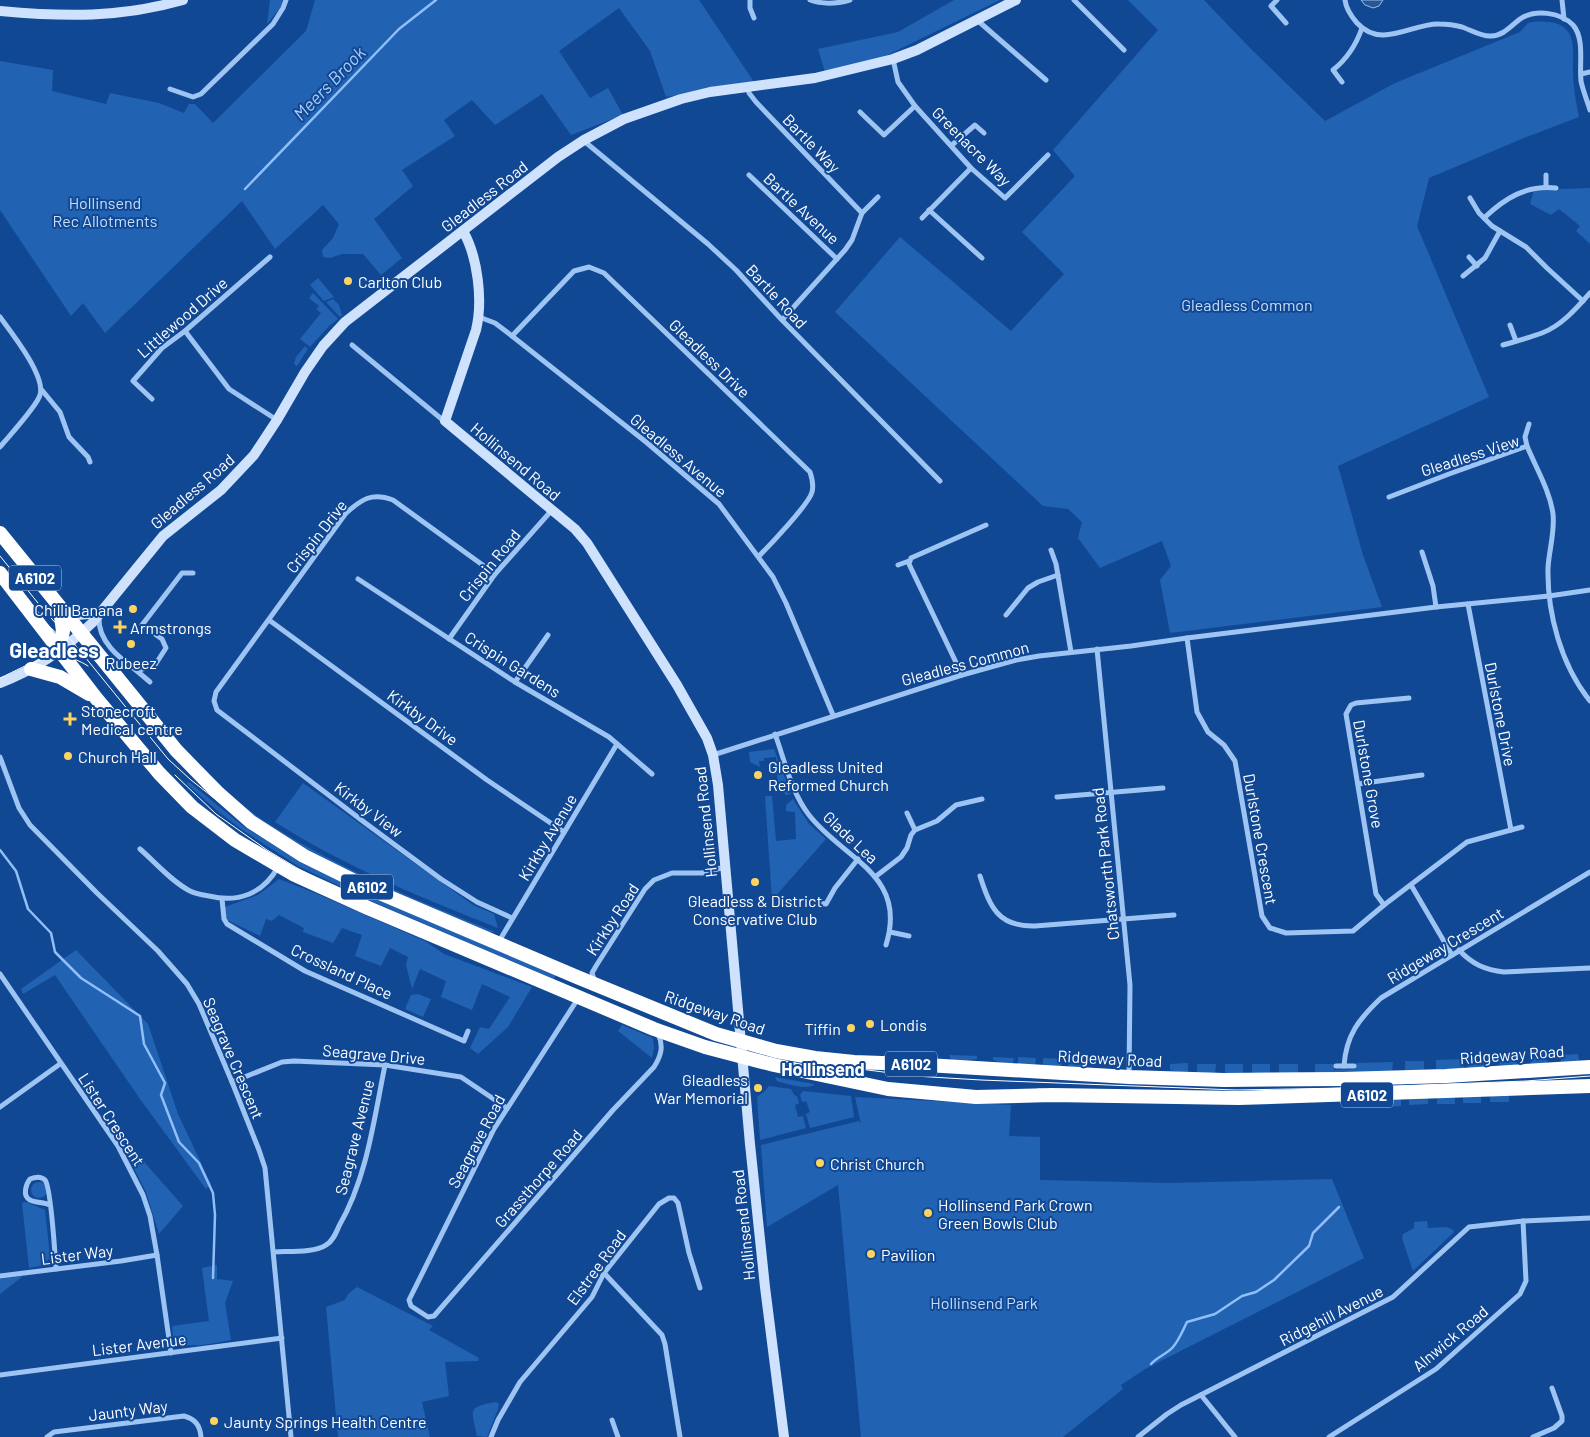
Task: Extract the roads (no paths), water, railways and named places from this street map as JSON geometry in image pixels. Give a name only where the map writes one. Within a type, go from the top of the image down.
[{"type":"highway","name":"Ridgeway Road","points":[[0,533],[6,544],[82,633],[176,750],[216,792],[251,822],[304,856],[339,874],[707,1031],[776,1051],[854,1062],[1129,1078],[1224,1080],[1343,1079],[1446,1076],[1590,1067]]},
{"type":"highway","name":"Ridgeway Road","points":[[0,573],[96,698],[159,773],[192,807],[235,840],[279,866],[368,908],[654,1029],[742,1058],[888,1090],[976,1097],[1052,1095],[1239,1098],[1590,1086]]},
{"type":"highway","points":[[59,650],[63,631],[60,608]]},
{"type":"highway","points":[[31,669],[60,677],[96,698]]},
{"type":"main road","points":[[0,10],[66,16],[133,12],[183,0]]},
{"type":"main road","name":"Gleadless Road","points":[[0,683],[31,669],[82,633],[162,536],[222,490],[242,469],[278,420],[305,372],[333,333],[558,157],[584,140],[633,116],[682,99],[710,92],[815,78],[893,59],[918,50],[1016,0]]},
{"type":"main road","points":[[445,421],[479,317],[474,253],[463,231]]},
{"type":"main road","name":"Hollinsend Road","points":[[445,421],[575,529],[587,543],[677,685],[707,738],[713,754],[718,785],[742,1058],[765,1287],[784,1437]]},
{"type":"main road","points":[[60,608],[78,615],[100,613]]},
{"type":"street","points":[[170,89],[193,97],[201,94],[273,24],[286,0]]},
{"type":"street","points":[[750,0],[750,8],[754,18]]},
{"type":"street","points":[[810,0],[826,4],[837,4],[850,0]]},
{"type":"street","points":[[1074,0],[1124,50]]},
{"type":"street","points":[[1277,0],[1271,6],[1286,23]]},
{"type":"street","points":[[1345,0],[1352,17],[1362,28],[1376,34],[1389,36],[1424,25],[1442,24],[1460,27],[1490,37],[1501,34],[1521,19],[1538,13],[1551,14],[1564,19],[1572,24],[1578,33],[1583,89],[1590,110]]},
{"type":"street","points":[[1562,0],[1564,19]]},
{"type":"street","points":[[977,20],[1046,80]]},
{"type":"street","points":[[1342,82],[1333,70],[1348,55],[1358,39],[1362,28]]},
{"type":"street","name":"Greenacre Way","points":[[893,59],[898,82],[915,106],[971,168],[1005,198],[1048,155]]},
{"type":"street","points":[[1581,74],[1590,72]]},
{"type":"street","name":"Bartle Way","points":[[748,87],[749,93],[756,102],[862,213]]},
{"type":"street","points":[[860,112],[884,135],[915,106]]},
{"type":"street","points":[[952,145],[975,125],[984,133]]},
{"type":"street","name":"Bartle Road","points":[[584,140],[708,244],[736,270],[782,320],[940,482]]},
{"type":"street","points":[[922,218],[971,168]]},
{"type":"street","name":"Bartle Avenue","points":[[749,175],[837,259]]},
{"type":"street","points":[[1546,175],[1546,187]]},
{"type":"street","points":[[1484,218],[1502,202],[1518,193],[1546,187],[1556,188]]},
{"type":"street","points":[[782,320],[852,240],[862,213],[878,197]]},
{"type":"street","points":[[1470,198],[1492,226],[1526,247],[1583,300]]},
{"type":"street","points":[[929,210],[982,258]]},
{"type":"street","points":[[1464,276],[1485,258],[1500,231]]},
{"type":"street","name":"Littlewood Drive","points":[[152,399],[133,381],[162,348],[185,331],[270,257]]},
{"type":"street","points":[[1469,257],[1477,266]]},
{"type":"street","name":"Gleadless Drive","points":[[512,336],[574,271],[589,267],[604,273],[810,472],[813,486],[809,499],[759,556]]},
{"type":"street","points":[[1503,345],[1543,333],[1552,328],[1590,293]]},
{"type":"street","points":[[0,317],[32,363],[41,388],[60,412],[69,437],[88,457],[90,462]]},
{"type":"street","name":"Gleadless Avenue","points":[[479,317],[496,323],[706,491],[728,515],[773,577],[786,603],[833,715]]},
{"type":"street","points":[[1510,325],[1516,341]]},
{"type":"street","points":[[185,331],[228,389],[278,420]]},
{"type":"street","name":"Hollinsend Road","points":[[352,345],[445,421]]},
{"type":"street","points":[[0,447],[37,402],[41,388]]},
{"type":"street","points":[[1527,446],[1525,437],[1529,424]]},
{"type":"street","name":"Gleadless View","points":[[1389,497],[1527,446],[1551,503],[1553,530],[1549,550],[1549,596],[1556,628],[1572,674],[1590,700]]},
{"type":"street","name":"Crispin Drive","points":[[218,710],[214,701],[216,692],[346,513],[366,498],[384,496],[393,500],[495,574]]},
{"type":"street","name":"Crispin Road","points":[[449,639],[495,574],[552,510]]},
{"type":"street","points":[[898,565],[986,525]]},
{"type":"street","points":[[1051,550],[1058,575],[1072,652]]},
{"type":"street","points":[[1422,552],[1433,586],[1436,607]]},
{"type":"street","points":[[909,560],[909,564],[962,675]]},
{"type":"street","points":[[138,671],[155,665],[166,648],[162,639],[142,625],[182,573],[193,573]]},
{"type":"street","points":[[1006,615],[1028,588],[1038,582],[1058,575]]},
{"type":"street","name":"Crispin Gardens","points":[[358,579],[515,682],[600,731],[652,774]]},
{"type":"street","name":"Gleadless Common","points":[[713,754],[833,715],[1016,660],[1436,607],[1590,590]]},
{"type":"street","name":"Durlstone Drive","points":[[1468,604],[1511,830]]},
{"type":"street","points":[[100,613],[100,628],[109,646],[115,654],[150,682]]},
{"type":"street","name":"Kirkby Drive","points":[[269,620],[488,780],[564,832]]},
{"type":"street","points":[[515,682],[548,635]]},
{"type":"street","name":"Durlstone Crescent","points":[[1187,638],[1197,712],[1208,732],[1224,745],[1235,761],[1262,916],[1270,928],[1286,933],[1354,931],[1411,885]]},
{"type":"street","name":"Chatsworth Park Road","points":[[1096,649],[1130,985],[1129,1078]]},
{"type":"street","name":"Durlstone Grove","points":[[1384,905],[1376,894],[1346,714],[1351,705],[1356,703],[1409,698]]},
{"type":"street","name":"Kirkby View","points":[[218,710],[364,822],[441,878],[477,902],[512,918]]},
{"type":"street","name":"Glade Lea","points":[[775,734],[801,803],[818,825],[858,859],[875,877],[882,888],[890,909],[890,932],[886,946]]},
{"type":"street","name":"Kirkby Avenue","points":[[498,943],[617,744]]},
{"type":"street","name":"Seagrave Crescent","points":[[0,757],[19,808],[30,826],[158,951],[187,984],[199,1004],[265,1168],[291,1437]]},
{"type":"street","points":[[1358,784],[1422,775]]},
{"type":"street","points":[[1057,797],[1163,788]]},
{"type":"street","points":[[875,877],[901,857],[915,830],[937,821],[956,805],[982,799]]},
{"type":"street","points":[[907,813],[915,830]]},
{"type":"street","points":[[1452,955],[1411,885],[1466,842],[1522,827]]},
{"type":"street","points":[[140,848],[180,885],[192,893],[222,899],[240,897],[258,889],[269,881],[279,866]]},
{"type":"street","points":[[816,903],[826,904],[835,888],[858,859]]},
{"type":"street","name":"Kirkby Road","points":[[597,985],[592,973],[645,889],[654,880],[672,873],[702,873],[725,867]]},
{"type":"street","name":"Ridgeway Crescent","points":[[1344,1066],[1346,1048],[1353,1032],[1361,1018],[1381,998],[1590,872]]},
{"type":"street","points":[[980,876],[987,898],[993,908],[1004,919],[1015,925],[1035,926],[1174,915]]},
{"type":"street","name":"Crossland Place","points":[[222,899],[224,919],[227,924],[305,971],[464,1041],[468,1031]]},
{"type":"street","points":[[890,932],[909,936]]},
{"type":"street","points":[[1459,950],[1466,958],[1480,967],[1492,971],[1590,968]]},
{"type":"street","name":"Lister Crescent","points":[[0,974],[118,1146],[132,1170],[150,1216],[170,1353]]},
{"type":"street","name":"Seagrave Road","points":[[409,1304],[494,1129],[579,997]]},
{"type":"street","name":"Grassthorpe Road","points":[[409,1304],[428,1317],[434,1316],[658,1060],[662,1047],[654,1029]]},
{"type":"street","name":"Seagrave Drive","points":[[232,1082],[282,1062],[385,1065],[461,1078],[507,1108]]},
{"type":"street","points":[[0,1107],[60,1064]]},
{"type":"street","name":"Seagrave Avenue","points":[[274,1252],[316,1249],[326,1246],[332,1240],[345,1216],[359,1182],[385,1065]]},
{"type":"street","points":[[1336,1066],[1354,1066]]},
{"type":"street","points":[[50,1205],[30,1200],[26,1196],[25,1189],[30,1179],[36,1177],[46,1181],[50,1205],[56,1269]]},
{"type":"street","name":"Elstree Road","points":[[491,1437],[505,1407],[520,1382],[592,1297],[604,1273],[659,1204],[669,1198],[674,1198],[678,1203],[689,1253],[700,1288]]},
{"type":"street","name":"Ridgehill Avenue","points":[[1138,1437],[1167,1414],[1201,1395],[1388,1300],[1469,1227],[1523,1221],[1590,1218]]},
{"type":"street","name":"Alnwick Road","points":[[1330,1437],[1436,1368],[1520,1294],[1526,1281],[1523,1221]]},
{"type":"street","name":"Lister Way","points":[[0,1276],[157,1255]]},
{"type":"street","points":[[604,1273],[662,1335],[665,1344],[678,1437]]},
{"type":"street","name":"Lister Avenue","points":[[0,1374],[282,1338]]},
{"type":"street","points":[[1533,1437],[1554,1428],[1562,1421],[1552,1388]]},
{"type":"street","points":[[1201,1395],[1235,1437]]},
{"type":"street","name":"Jaunty Way","points":[[47,1437],[54,1432],[184,1416],[191,1418],[198,1424],[201,1437]]},
{"type":"street","points":[[612,1420],[618,1437]]},
{"type":"waterway","name":"Meers Brook","points":[[245,189],[399,29],[436,0]]},
{"type":"waterway","points":[[0,850],[16,871],[28,909],[51,933],[55,952],[81,978],[140,1016],[144,1044],[165,1083],[161,1095],[179,1142],[199,1163],[213,1193],[215,1215],[213,1278]]},
{"type":"waterway","points":[[1151,1364],[1173,1347],[1187,1322],[1215,1314],[1242,1296],[1256,1292],[1274,1280],[1309,1246],[1313,1233],[1339,1207]]},
{"type":"tram line","points":[[0,556],[168,759],[191,780],[266,839],[301,860],[374,894],[706,1033],[763,1051],[814,1063],[914,1076],[981,1080],[1236,1090],[1526,1081],[1590,1076]]},
{"type":"tram line","points":[[0,568],[38,616],[64,640]]},
{"type":"tram line","points":[[0,678],[33,663],[54,657],[65,657],[88,666]]},
{"type":"tram line","points":[[175,775],[216,814],[267,850],[297,868],[369,905],[684,1036],[775,1063],[811,1069]]},
{"type":"tram line","points":[[1038,1089],[1127,1094],[1185,1094]]},
{"type":"place","name":"Carlton Club","points":[[348,281]]},
{"type":"place","name":"Chilli Banana","points":[[133,609]]},
{"type":"place","name":"Armstrongs","points":[[120,627]]},
{"type":"place","name":"Rubeez","points":[[131,644]]},
{"type":"place","name":"Stonecroft Medical centre","points":[[70,719]]},
{"type":"place","name":"Church Hall","points":[[68,756]]},
{"type":"place","name":"Gleadless United Reformed Church","points":[[758,775]]},
{"type":"place","name":"Gleadless & District Conservative Club","points":[[755,882]]},
{"type":"place","name":"Londis","points":[[870,1024]]},
{"type":"place","name":"Tiffin","points":[[851,1028]]},
{"type":"place","name":"Gleadless War Memorial","points":[[758,1088]]},
{"type":"place","name":"Christ Church","points":[[820,1163]]},
{"type":"place","name":"Hollinsend Park Crown Green Bowls Club","points":[[928,1213]]},
{"type":"place","name":"Pavilion","points":[[871,1254]]},
{"type":"place","name":"Jaunty Springs Health Centre","points":[[214,1421]]},
{"type":"district","name":"Gleadless","points":[[54,649]]},
{"type":"district","name":"Hollinsend","points":[[823,1069]]},
{"type":"park label","name":"Hollinsend Rec Allotments","points":[[105,211]]},
{"type":"park label","name":"Hollinsend Park","points":[[984,1302]]}]
